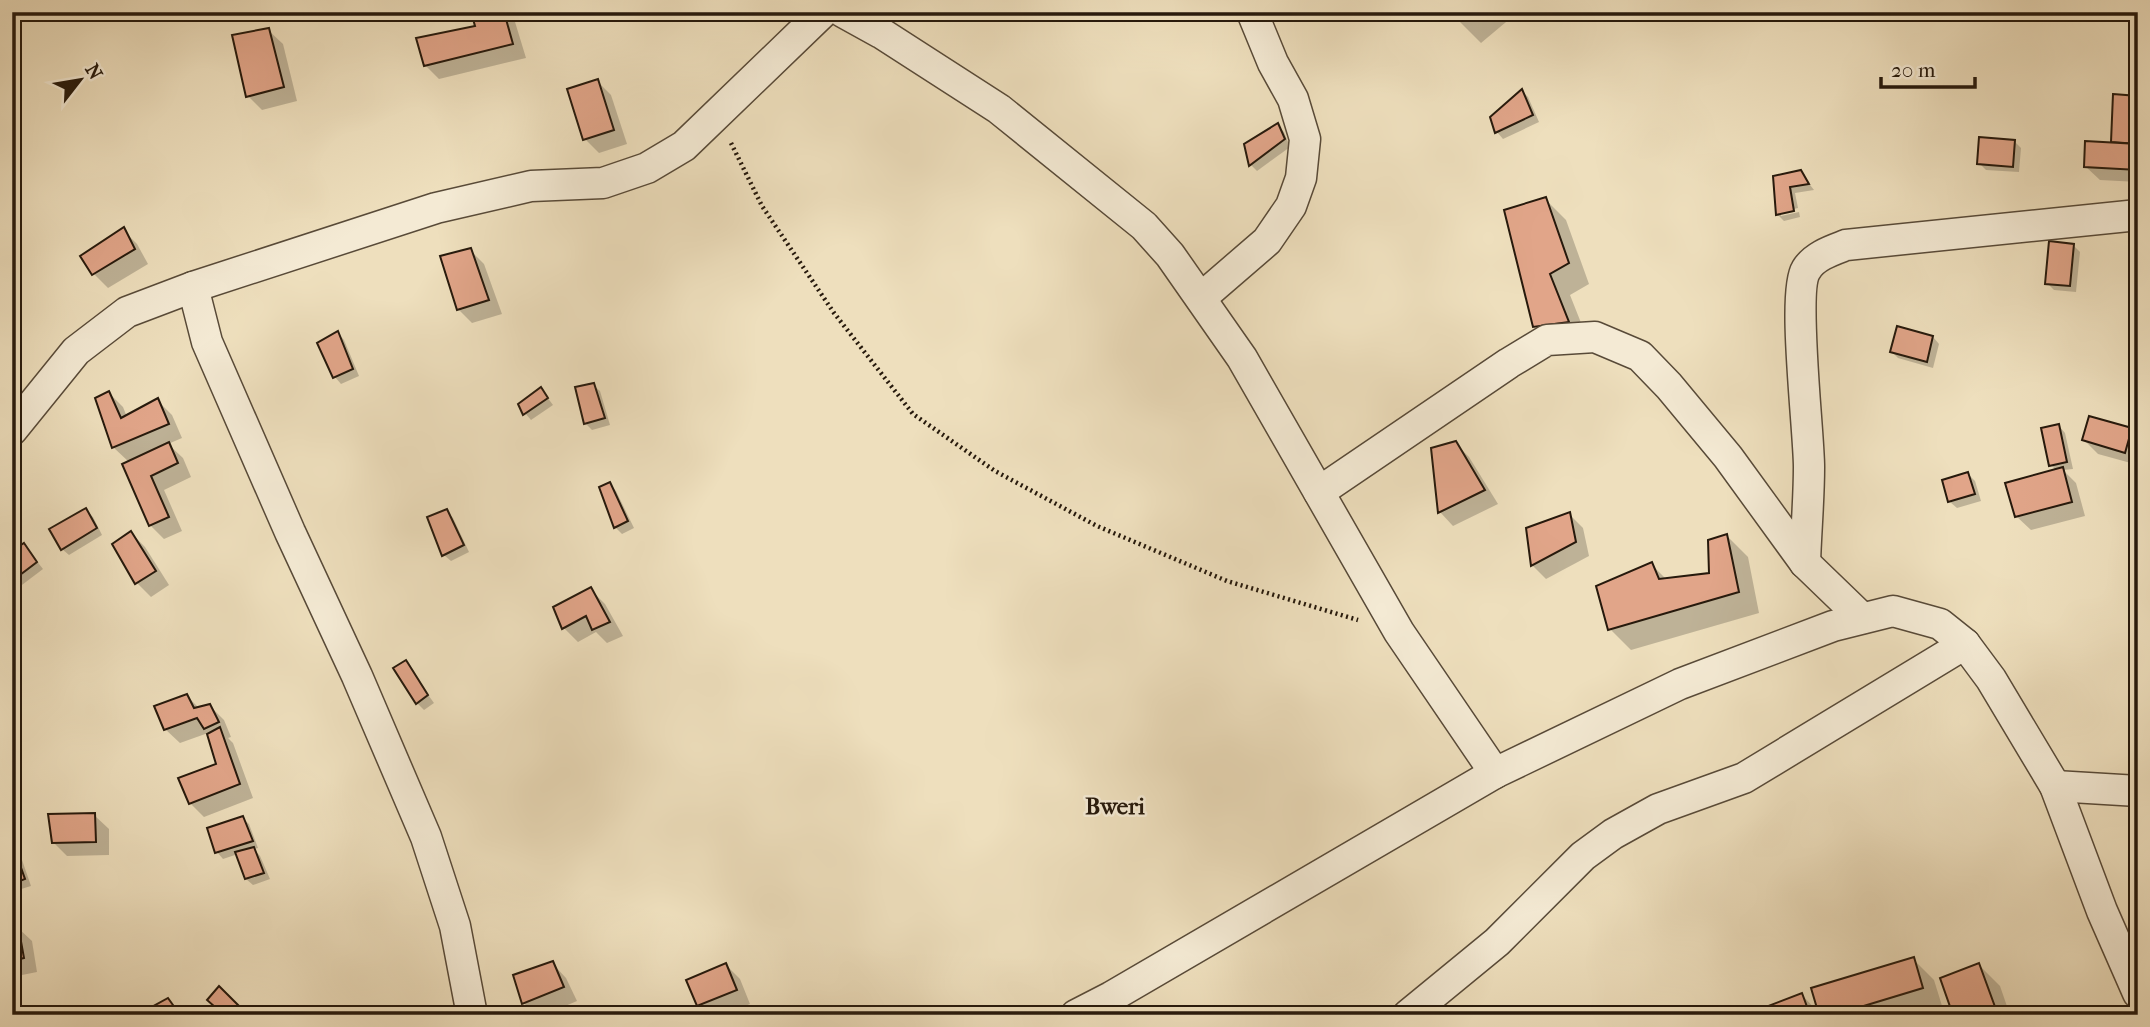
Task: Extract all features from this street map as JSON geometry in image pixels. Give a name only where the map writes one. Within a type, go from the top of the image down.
[{"type":"street","points":[[12,430],[76,351],[127,312],[193,287],[436,208],[531,186],[603,183],[647,168],[684,146],[823,12]]},
{"type":"street","points":[[844,12],[999,108],[1144,226],[1170,255],[1242,358],[1399,632],[1495,773]]},
{"type":"street","points":[[1201,298],[1267,241],[1291,206],[1301,178],[1305,139],[1293,99],[1273,63],[1252,12]]},
{"type":"street","points":[[1805,563],[1809,465],[1802,331],[1805,270],[1824,253],[1846,245],[2138,215]]},
{"type":"street","points":[[193,287],[207,342],[426,837],[455,926],[472,1015]]},
{"type":"street","points":[[1319,492],[1508,363],[1547,340],[1595,337],[1640,356],[1669,386],[1728,457],[1805,563],[1862,618]]},
{"type":"street","points":[[1076,1015],[1495,773],[1680,684],[1833,626],[1893,611],[1940,624],[1965,644],[1992,679],[2055,786],[2102,911],[2138,993]]},
{"type":"street","points":[[1408,1015],[1497,942],[1583,856],[1613,834],[1658,808],[1744,778],[1965,644]]},
{"type":"street","points":[[2055,786],[2138,790]]},
{"type":"path","points":[[717,114],[762,206],[834,313],[913,414],[995,471],[1097,526],[1227,581],[1399,632]]},
{"type":"building","points":[[471,12],[504,12],[513,44],[424,66],[416,38],[475,26]]},
{"type":"building","points":[[269,28],[284,87],[246,97],[232,35]]},
{"type":"building","points":[[598,79],[614,130],[583,140],[567,89]]},
{"type":"building","points":[[1522,89],[1533,115],[1495,133],[1490,117]]},
{"type":"building","points":[[2113,94],[2138,96],[2138,144],[2111,142]]},
{"type":"building","points":[[1278,123],[1285,139],[1249,166],[1244,144]]},
{"type":"building","points":[[1979,137],[2015,140],[2013,167],[1977,164]]},
{"type":"building","points":[[2085,141],[2138,144],[2138,170],[2084,167]]},
{"type":"building","points":[[1801,170],[1809,184],[1790,187],[1794,211],[1776,215],[1773,176]]},
{"type":"building","points":[[1546,197],[1569,263],[1550,274],[1569,322],[1533,327],[1504,210]]},
{"type":"building","points":[[124,227],[135,249],[92,275],[80,256]]},
{"type":"building","points":[[2049,241],[2074,244],[2070,286],[2045,284]]},
{"type":"building","points":[[471,248],[489,300],[457,310],[440,256]]},
{"type":"building","points":[[1897,326],[1933,336],[1927,362],[1890,352]]},
{"type":"building","points":[[338,331],[353,369],[333,378],[317,343]]},
{"type":"building","points":[[594,383],[605,418],[584,424],[575,387]]},
{"type":"building","points":[[541,387],[548,398],[523,415],[518,404]]},
{"type":"building","points":[[109,391],[121,418],[158,398],[169,424],[112,448],[95,398]]},
{"type":"building","points":[[2089,416],[2132,428],[2125,453],[2082,440]]},
{"type":"building","points":[[2059,424],[2067,462],[2049,466],[2041,428]]},
{"type":"building","points":[[1456,441],[1485,490],[1438,513],[1431,448]]},
{"type":"building","points":[[169,442],[178,463],[151,476],[169,517],[149,526],[122,464]]},
{"type":"building","points":[[2063,467],[2072,502],[2015,517],[2005,483]]},
{"type":"building","points":[[1968,472],[1975,494],[1948,502],[1942,480]]},
{"type":"building","points":[[610,482],[628,521],[614,528],[599,487]]},
{"type":"building","points":[[86,508],[97,528],[61,550],[49,529]]},
{"type":"building","points":[[447,509],[464,545],[442,556],[427,517]]},
{"type":"building","points":[[1570,512],[1576,542],[1531,566],[1526,528]]},
{"type":"building","points":[[131,531],[156,571],[135,584],[112,544]]},
{"type":"building","points":[[1727,534],[1739,592],[1608,630],[1596,586],[1652,562],[1659,579],[1709,573],[1708,540]]},
{"type":"building","points":[[24,543],[37,562],[12,581],[12,551]]},
{"type":"building","points":[[591,587],[610,622],[592,630],[586,616],[562,629],[553,607]]},
{"type":"building","points":[[406,660],[428,695],[416,704],[393,668]]},
{"type":"building","points":[[187,694],[194,708],[210,704],[219,722],[204,729],[197,718],[164,730],[154,706]]},
{"type":"building","points":[[220,727],[240,784],[189,804],[178,778],[216,764],[207,734]]},
{"type":"building","points":[[95,813],[96,842],[52,843],[48,814]]},
{"type":"building","points":[[243,816],[253,841],[215,853],[207,828]]},
{"type":"building","points":[[254,847],[264,873],[245,879],[235,852]]},
{"type":"building","points":[[15,851],[25,879],[12,884],[12,852]]},
{"type":"building","points":[[18,925],[24,958],[12,961],[12,926]]},
{"type":"building","points":[[1914,957],[1923,988],[1834,1015],[1819,1015],[1811,988]]},
{"type":"building","points":[[553,961],[564,987],[522,1004],[513,975]]},
{"type":"building","points":[[726,963],[737,990],[697,1006],[686,980]]},
{"type":"building","points":[[1979,963],[1998,1015],[1953,1015],[1940,978]]},
{"type":"building","points":[[219,986],[239,1006],[234,1015],[224,1015],[207,1000]]},
{"type":"building","points":[[1802,993],[1810,1015],[1745,1015]]},
{"type":"building","points":[[168,998],[180,1015],[154,1015],[150,1008]]},
{"type":"district","name":"Bweri","points":[[1115,806]]}]
